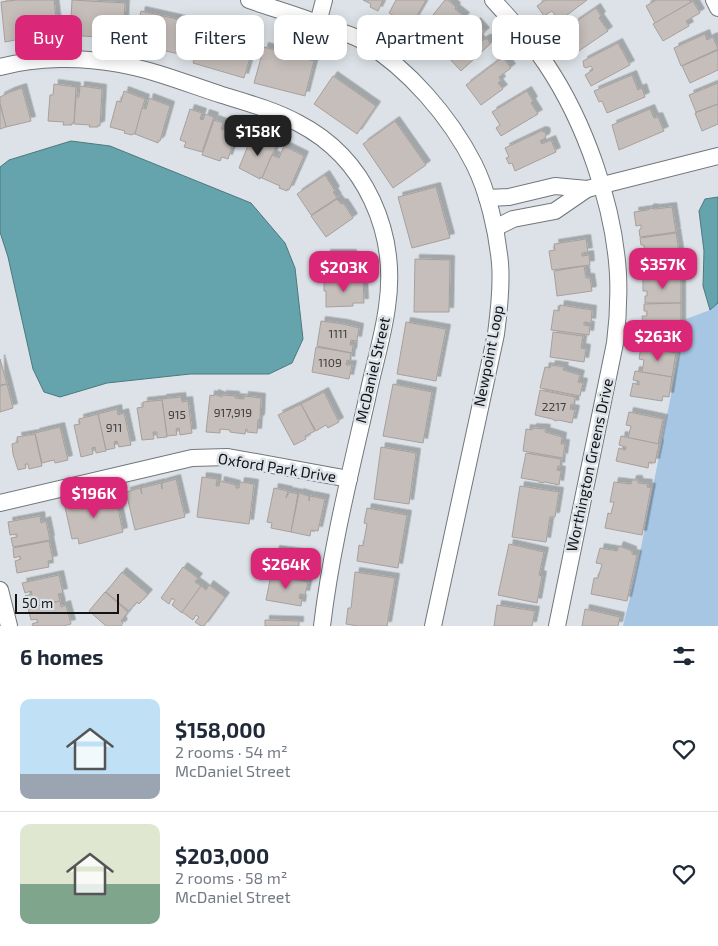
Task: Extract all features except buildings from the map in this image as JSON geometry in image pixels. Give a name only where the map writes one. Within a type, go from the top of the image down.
[{"type":"street","name":"Newpoint Loop","points":[[249,0],[294,15]]},
{"type":"street","points":[[320,15],[324,0]]},
{"type":"street","name":"Worthington Greens Drive","points":[[493,0],[529,41],[546,64],[561,89],[582,132],[594,187],[616,254],[618,317],[613,352],[557,626]]},
{"type":"street","points":[[714,0],[718,8]]},
{"type":"street","name":"Newpoint Loop","points":[[347,35],[362,41],[404,71],[445,117],[474,164],[487,198],[495,228],[500,263],[500,298],[496,334],[433,626]]},
{"type":"street","name":"McDaniel Street","points":[[0,67],[32,61],[63,59],[101,61],[138,68],[280,114],[299,123],[327,142],[354,170],[376,207],[384,228],[389,266],[387,307],[349,479],[322,626]]},
{"type":"street","points":[[487,198],[509,197],[555,186],[594,187],[718,156]]},
{"type":"street","points":[[495,228],[513,219],[555,211],[594,187]]},
{"type":"street","name":"Oxford Park Drive","points":[[0,503],[192,458],[228,457],[349,479]]},
{"type":"street","points":[[0,590],[9,626]]},
{"type":"shaded area","points":[[71,141],[110,146],[251,203],[285,243],[295,268],[303,339],[292,363],[269,374],[190,374],[107,383],[60,397],[44,392],[33,369],[8,257],[0,232],[0,167],[9,160]]},
{"type":"shaded area","points":[[718,197],[718,303],[710,310],[703,286],[704,251],[699,211],[705,199]]},
{"type":"shaded area","points":[[718,303],[718,626],[623,626],[636,573],[686,319],[710,310]]}]
